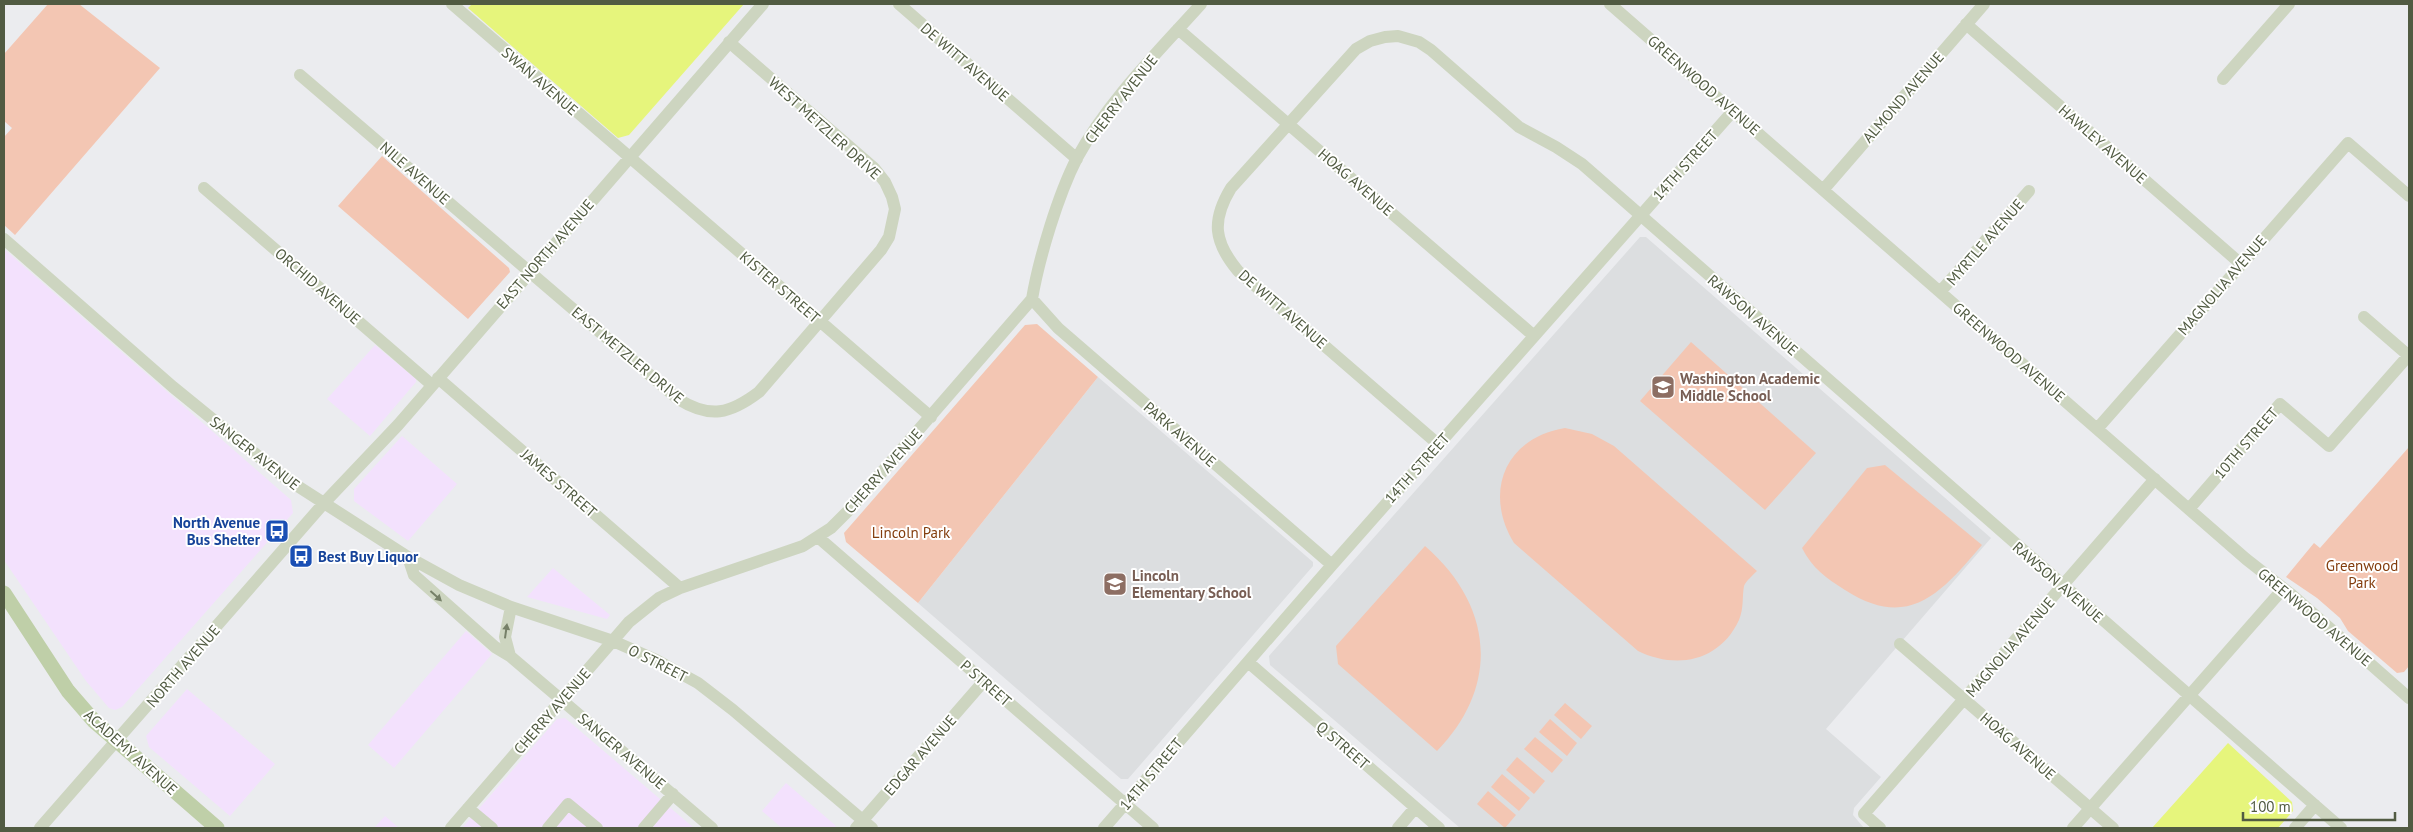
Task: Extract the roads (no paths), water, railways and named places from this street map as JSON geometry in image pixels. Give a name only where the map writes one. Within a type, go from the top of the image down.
[{"type":"main road","name":"ACADEMY AVENUE","points":[[4,593],[68,691],[94,722],[217,828]]},
{"type":"street","name":"SWAN AVENUE","points":[[452,4],[629,158]]},
{"type":"street","name":"EAST NORTH AVENUE","points":[[324,503],[435,381],[763,4]]},
{"type":"street","name":"DE WITT AVENUE","points":[[899,4],[1077,159]]},
{"type":"street","name":"CHERRY AVENUE","points":[[451,828],[643,609],[680,588],[788,553],[819,538],[850,509],[1032,299],[1036,273],[1065,186],[1077,159],[1104,117],[1201,4]]},
{"type":"street","name":"GREENWOOD AVENUE","points":[[1610,4],[2096,429],[2283,589],[2407,691]]},
{"type":"street","name":"ALMOND AVENUE","points":[[1823,190],[1984,4]]},
{"type":"street","points":[[2223,79],[2289,4]]},
{"type":"street","name":"HAWLEY AVENUE","points":[[1966,24],[2241,264]]},
{"type":"street","name":"HOAG AVENUE","points":[[1178,29],[1534,336]]},
{"type":"street","name":"RAWSON AVENUE","points":[[1289,124],[1356,49],[1370,41],[1385,37],[1410,38],[1430,50],[1519,127],[1582,164],[2341,828]]},
{"type":"street","name":"WEST METZLER DRIVE","points":[[729,42],[874,168],[892,196],[894,216],[889,237],[881,250],[820,321]]},
{"type":"street","name":"NILE AVENUE","points":[[300,75],[530,272]]},
{"type":"street","name":"14TH STREET","points":[[1104,828],[1438,444],[1733,111]]},
{"type":"street","name":"DE WITT AVENUE","points":[[1289,124],[1231,188],[1223,201],[1218,217],[1217,232],[1220,245],[1238,271],[1438,444]]},
{"type":"street","name":"MAGNOLIA AVENUE","points":[[2096,429],[2348,142],[2409,196]]},
{"type":"street","name":"KISTER STREET","points":[[629,158],[930,417]]},
{"type":"street","name":"ORCHID AVENUE","points":[[204,188],[435,381]]},
{"type":"street","name":"MYRTLE AVENUE","points":[[1940,292],[2029,191]]},
{"type":"street","name":"SANGER AVENUE","points":[[4,239],[173,387],[284,478],[408,558],[414,575],[495,647],[510,656],[712,828]]},
{"type":"street","name":"EAST METZLER DRIVE","points":[[530,272],[678,399],[693,408],[710,412],[725,411],[740,406],[759,392],[820,321]]},
{"type":"street","name":"PARK AVENUE","points":[[1032,299],[1058,328],[1332,565]]},
{"type":"street","points":[[2364,317],[2409,356]]},
{"type":"street","name":"10TH STREET","points":[[2189,509],[2280,404],[2329,446],[2409,356]]},
{"type":"street","name":"JAMES STREET","points":[[435,381],[680,588]]},
{"type":"street","name":"MAGNOLIA AVENUE","points":[[1880,828],[1864,814],[2155,479]]},
{"type":"street","name":"NORTH AVENUE","points":[[40,828],[324,503]]},
{"type":"street","name":"P STREET","points":[[819,538],[1153,828]]},
{"type":"street","name":"O STREET","points":[[408,558],[466,588],[511,606],[613,641],[656,660],[715,695],[864,826]]},
{"type":"street","points":[[2073,828],[2283,589]]},
{"type":"street","points":[[510,656],[504,636],[511,606]]},
{"type":"street","name":"HOAG AVENUE","points":[[1900,644],[2113,828]]},
{"type":"street","name":"Q STREET","points":[[1248,662],[1439,828]]},
{"type":"street","name":"EDGAR AVENUE","points":[[864,826],[984,681]]},
{"type":"street","points":[[644,828],[673,794]]},
{"type":"street","points":[[548,828],[568,804],[597,828]]},
{"type":"street","points":[[2295,828],[2314,805]]},
{"type":"street","points":[[468,808],[492,828]]},
{"type":"street","points":[[1398,828],[1416,808]]},
{"type":"place","name":"Washington Academic Middle School","points":[[1663,387]]},
{"type":"place","name":"North Avenue Bus Shelter","points":[[277,531]]},
{"type":"place","name":"Best Buy Liquor","points":[[301,556]]},
{"type":"place","name":"Lincoln Elementary School","points":[[1115,584]]},
{"type":"park label","name":"Lincoln Park","points":[[911,532]]},
{"type":"park label","name":"Greenwood Park","points":[[2362,574]]}]
